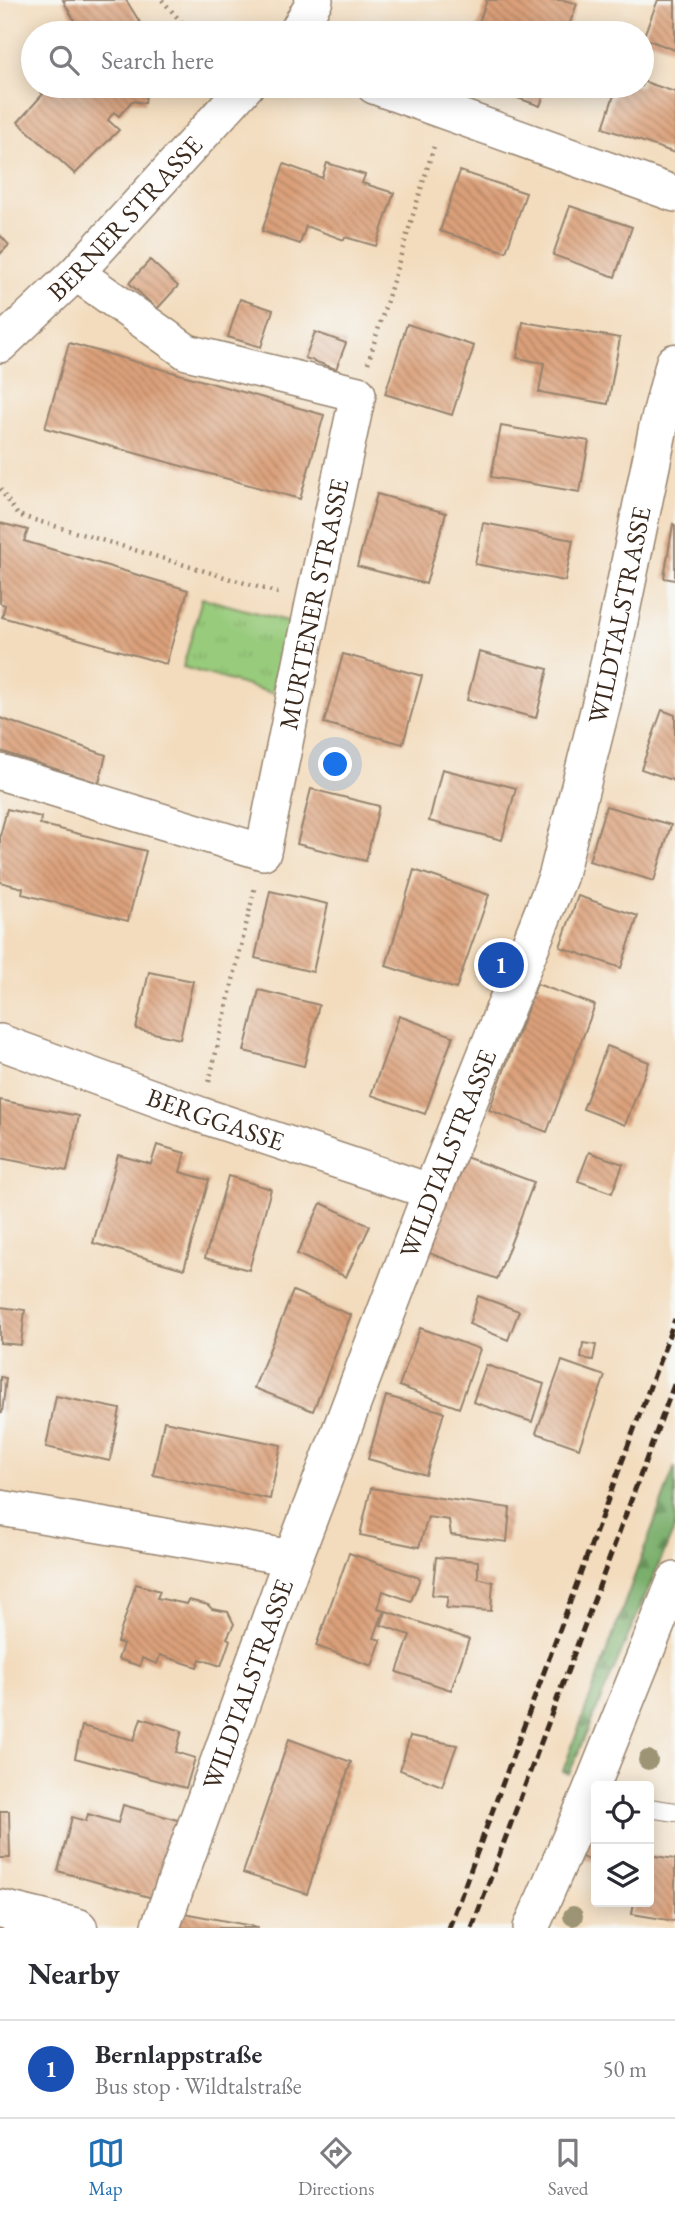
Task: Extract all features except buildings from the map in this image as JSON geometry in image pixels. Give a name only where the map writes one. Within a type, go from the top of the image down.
[{"type":"street","points":[[303,21],[315,0]]},
{"type":"street","name":"BERNER STRASSE","points":[[0,345],[76,273],[235,98]]},
{"type":"street","points":[[408,98],[675,194]]},
{"type":"street","points":[[76,273],[187,352],[358,394]]},
{"type":"street","name":"WILDTALSTRASSE","points":[[160,1928],[293,1558],[432,1192],[558,876],[601,701],[658,429],[675,363]]},
{"type":"street","name":"MURTENER STRASSE","points":[[263,852],[358,394]]},
{"type":"street","points":[[0,772],[263,852]]},
{"type":"street","name":"BERGGASSE","points":[[0,1042],[201,1115],[432,1192]]},
{"type":"street","points":[[0,1508],[293,1558]]},
{"type":"street","points":[[598,1781],[675,1580]]},
{"type":"street","points":[[531,1928],[591,1799]]},
{"type":"street","points":[[0,1909],[78,1928]]},
{"type":"lane","points":[[654,1809],[675,1812]]},
{"type":"path","points":[[162,0],[180,21]]},
{"type":"path","points":[[358,394],[445,111]]},
{"type":"path","points":[[0,489],[18,515],[313,604]]},
{"type":"path","points":[[201,1115],[263,852]]},
{"type":"green space","points":[[202,598],[291,622],[272,693],[183,667]]},
{"type":"green space","points":[[675,1466],[675,1527],[569,1774],[563,1771]]},
{"type":"railway","points":[[449,1928],[675,1319]]},
{"type":"railway","points":[[472,1928],[675,1382]]},
{"type":"place","name":"Bernlappstraße","points":[[501,965]]}]
